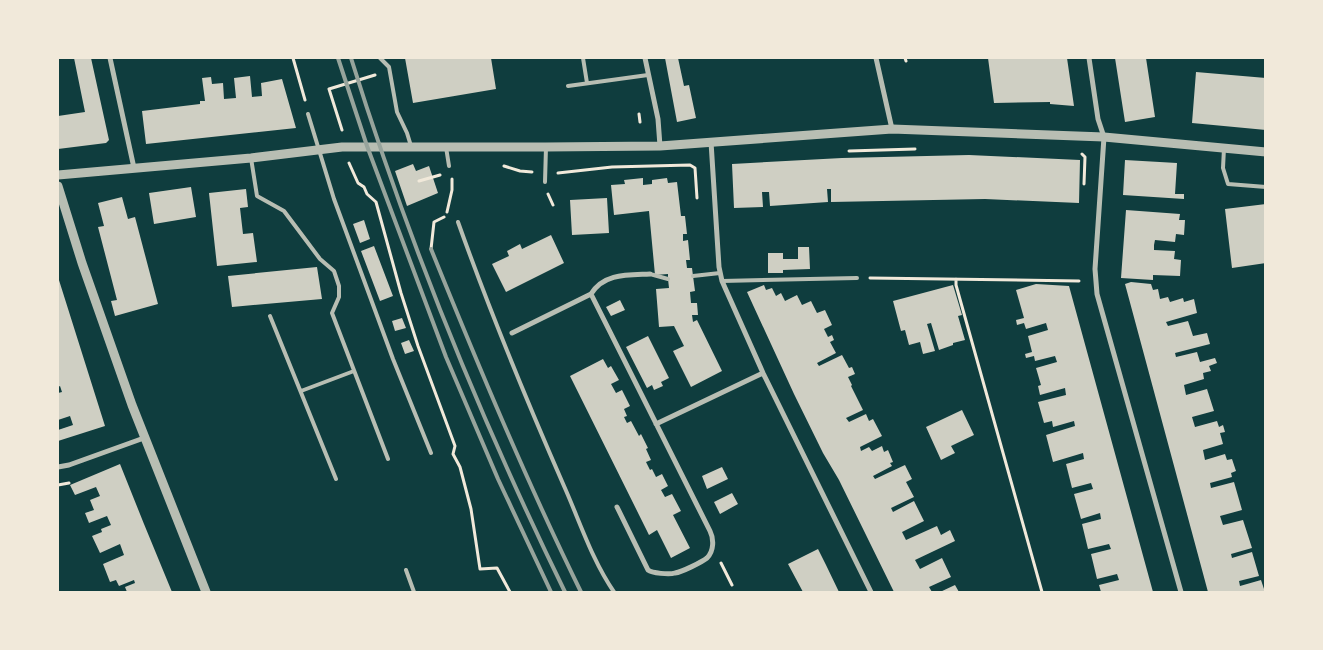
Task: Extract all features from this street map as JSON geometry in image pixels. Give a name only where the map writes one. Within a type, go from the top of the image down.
[{"type":"street","points":[[110,58],[134,168]]},
{"type":"street","points":[[645,58],[658,119],[660,146]]},
{"type":"street","points":[[876,58],[892,129]]},
{"type":"street","points":[[1089,58],[1098,119],[1104,137],[1095,269],[1097,294],[1180,592]]},
{"type":"street","points":[[58,175],[252,158],[359,146],[546,148],[660,146],[892,129],[1104,137],[1266,152]]},
{"type":"street","points":[[711,142],[722,281],[763,373],[871,592]]},
{"type":"street","points":[[58,186],[82,263],[144,438],[206,592]]},
{"type":"street","points":[[512,333],[591,294],[598,284],[610,278],[650,274]]},
{"type":"street","points":[[591,294],[712,534],[713,544],[709,555],[674,574],[651,572],[648,570],[617,507]]},
{"type":"street","points":[[656,424],[763,373]]},
{"type":"street","points":[[58,467],[69,465],[144,438]]},
{"type":"lane","points":[[380,58],[389,67],[397,112],[411,146]]},
{"type":"lane","points":[[583,58],[587,83]]},
{"type":"lane","points":[[568,86],[648,75]]},
{"type":"lane","points":[[308,114],[337,208],[393,360],[431,452]]},
{"type":"lane","points":[[446,147],[450,166]]},
{"type":"lane","points":[[545,182],[546,148]]},
{"type":"lane","points":[[1224,148],[1223,169],[1228,184],[1266,187]]},
{"type":"lane","points":[[252,158],[257,196],[284,211],[320,258],[335,273],[339,286],[339,297],[332,314],[388,459]]},
{"type":"lane","points":[[458,222],[487,304],[520,386],[590,547],[614,592]]},
{"type":"lane","points":[[693,276],[720,273]]},
{"type":"lane","points":[[650,274],[668,279]]},
{"type":"lane","points":[[722,281],[857,278]]},
{"type":"lane","points":[[270,316],[336,479]]},
{"type":"lane","points":[[301,391],[354,371]]},
{"type":"lane","points":[[406,570],[414,592]]},
{"type":"path","points":[[294,58],[308,114]]},
{"type":"path","points":[[342,130],[329,89],[376,75]]},
{"type":"path","points":[[841,152],[919,149]]},
{"type":"path","points":[[1073,153],[1082,154],[1085,157],[1084,184]]},
{"type":"path","points":[[349,162],[358,183],[364,187],[376,202],[416,337],[455,446],[453,454],[460,467],[471,509],[480,569],[497,568],[510,592]]},
{"type":"path","points":[[501,165],[520,171],[546,174],[612,168],[690,165],[695,168],[698,202]]},
{"type":"path","points":[[431,249],[434,222],[446,215],[452,190],[450,166]]},
{"type":"path","points":[[419,181],[446,173]]},
{"type":"path","points":[[857,278],[1080,281]]},
{"type":"path","points":[[956,279],[968,333],[1042,592]]},
{"type":"building","points":[[74,58],[91,58],[109,140],[106,143],[58,149],[58,116],[85,112]]},
{"type":"building","points":[[405,58],[491,58],[496,89],[413,103]]},
{"type":"building","points":[[665,58],[678,58],[684,86],[689,85],[696,118],[677,122]]},
{"type":"building","points":[[988,58],[1067,58],[1074,106],[1050,104],[1050,102],[994,103]]},
{"type":"building","points":[[1115,58],[1146,58],[1155,117],[1125,122]]},
{"type":"building","points":[[1196,72],[1266,78],[1266,130],[1192,123]]},
{"type":"building","points":[[250,76],[252,97],[262,96],[261,83],[282,79],[296,128],[146,144],[142,111],[200,104],[200,101],[205,101],[202,78],[211,77],[212,84],[223,83],[224,99],[236,98],[234,78]]},
{"type":"building","points":[[969,155],[1080,160],[1079,203],[985,199],[831,202],[831,189],[827,189],[828,202],[770,206],[769,192],[762,192],[763,207],[734,208],[732,164],[842,158]]},
{"type":"building","points":[[1125,160],[1177,163],[1175,194],[1184,194],[1184,199],[1123,195]]},
{"type":"building","points":[[413,164],[416,171],[429,166],[438,193],[407,206],[395,171]]},
{"type":"building","points":[[643,178],[643,185],[652,184],[652,180],[667,178],[668,183],[677,182],[681,216],[685,216],[687,234],[683,234],[683,241],[688,240],[690,260],[686,260],[687,268],[692,268],[695,291],[690,292],[691,303],[697,303],[698,315],[692,315],[693,322],[697,320],[722,371],[691,387],[673,351],[684,346],[674,326],[659,327],[656,289],[669,288],[668,274],[655,275],[649,211],[614,215],[611,185],[625,184],[624,180]]},
{"type":"building","points":[[191,187],[196,217],[154,224],[149,193]]},
{"type":"building","points":[[246,189],[248,207],[240,208],[243,234],[253,233],[257,262],[217,266],[209,193]]},
{"type":"building","points":[[122,197],[128,219],[135,217],[158,304],[115,316],[111,301],[117,300],[98,227],[104,226],[98,203]]},
{"type":"building","points":[[607,198],[609,233],[572,235],[570,200]]},
{"type":"building","points":[[1266,204],[1266,263],[1232,268],[1225,209]]},
{"type":"building","points":[[1126,210],[1180,214],[1179,220],[1185,220],[1184,235],[1176,234],[1175,242],[1155,240],[1154,245],[1154,250],[1175,251],[1174,259],[1181,260],[1180,276],[1153,275],[1153,280],[1121,278]]},
{"type":"building","points":[[364,220],[370,239],[360,243],[353,224]]},
{"type":"building","points":[[551,235],[564,263],[506,292],[492,264],[509,256],[507,251],[520,244],[522,249]]},
{"type":"building","points":[[374,246],[393,296],[380,301],[361,251]]},
{"type":"building","points":[[798,247],[809,247],[810,269],[783,270],[783,273],[768,273],[768,253],[783,253],[783,259],[798,259]]},
{"type":"building","points":[[317,267],[322,299],[232,307],[228,276]]},
{"type":"building","points":[[58,277],[105,426],[58,441],[58,430],[73,425],[70,416],[58,420],[58,393],[62,392],[60,386],[58,387]]},
{"type":"building","points":[[1131,282],[1151,284],[1153,290],[1158,289],[1160,299],[1168,297],[1170,302],[1183,298],[1184,302],[1194,299],[1197,313],[1166,322],[1168,326],[1188,321],[1193,336],[1207,333],[1210,344],[1175,353],[1176,357],[1197,352],[1200,362],[1215,358],[1217,363],[1209,366],[1211,371],[1203,373],[1204,379],[1184,385],[1186,395],[1207,389],[1214,411],[1192,417],[1195,427],[1217,421],[1219,427],[1223,425],[1225,432],[1220,433],[1223,444],[1203,450],[1205,460],[1225,454],[1227,460],[1232,459],[1236,471],[1231,473],[1232,477],[1210,483],[1211,488],[1234,482],[1242,510],[1220,516],[1223,525],[1243,520],[1252,548],[1231,554],[1232,558],[1252,552],[1259,576],[1239,581],[1240,586],[1261,580],[1265,592],[1208,592],[1125,284]]},
{"type":"building","points":[[1036,284],[1069,286],[1153,592],[1101,592],[1099,585],[1119,580],[1117,574],[1097,579],[1091,554],[1111,549],[1109,544],[1088,549],[1082,524],[1101,519],[1100,513],[1081,519],[1074,494],[1093,489],[1091,483],[1072,488],[1066,464],[1084,459],[1083,453],[1053,462],[1046,435],[1075,426],[1074,421],[1053,427],[1052,421],[1044,423],[1038,402],[1066,395],[1065,388],[1040,395],[1038,386],[1041,385],[1036,368],[1057,362],[1055,356],[1035,361],[1034,356],[1026,358],[1025,354],[1032,352],[1028,336],[1048,330],[1046,323],[1026,329],[1024,323],[1017,325],[1016,320],[1024,318],[1016,290]]},
{"type":"building","points":[[764,285],[766,290],[772,288],[776,296],[781,293],[785,301],[797,295],[802,305],[811,301],[817,313],[825,310],[832,325],[824,329],[828,337],[832,335],[834,340],[830,342],[836,353],[817,363],[819,366],[842,355],[849,368],[852,367],[855,374],[848,377],[863,410],[846,418],[849,422],[866,414],[869,421],[873,419],[882,436],[860,447],[861,451],[869,447],[872,451],[882,446],[884,452],[888,450],[893,462],[890,463],[892,466],[873,476],[875,479],[905,465],[912,479],[906,482],[914,497],[891,508],[893,512],[914,501],[924,521],[902,532],[906,540],[937,526],[941,535],[950,530],[955,541],[915,560],[920,569],[942,558],[951,577],[929,587],[932,592],[894,592],[794,394],[747,292]]},
{"type":"building","points":[[953,285],[962,315],[958,316],[965,340],[953,343],[953,345],[939,350],[931,323],[927,324],[935,351],[923,354],[920,342],[909,345],[905,330],[901,331],[893,301]]},
{"type":"building","points":[[620,300],[625,310],[611,316],[606,307]]},
{"type":"building","points":[[402,318],[406,328],[395,331],[392,321]]},
{"type":"building","points":[[648,336],[669,378],[661,382],[663,386],[654,390],[652,385],[647,388],[626,347]]},
{"type":"building","points":[[409,340],[414,351],[405,354],[401,343]]},
{"type":"building","points":[[603,359],[608,368],[611,366],[619,380],[611,384],[616,393],[622,390],[630,406],[624,409],[627,416],[624,417],[627,423],[631,421],[639,436],[641,434],[648,448],[646,449],[651,460],[646,462],[650,470],[652,469],[656,477],[662,474],[668,486],[661,490],[665,497],[672,494],[681,511],[673,515],[690,548],[671,558],[657,530],[649,535],[570,376]]},
{"type":"building","points":[[962,410],[974,435],[951,446],[955,453],[941,460],[926,427]]},
{"type":"building","points":[[120,464],[172,592],[127,592],[125,587],[135,583],[134,580],[119,586],[116,580],[110,582],[103,564],[124,555],[120,544],[100,553],[92,536],[102,532],[101,529],[111,525],[107,516],[89,523],[85,513],[94,510],[90,500],[100,496],[96,487],[75,495],[70,485]]},
{"type":"building","points":[[722,467],[728,479],[707,489],[702,476]]},
{"type":"building","points":[[732,493],[738,504],[720,514],[714,502]]},
{"type":"building","points":[[818,549],[839,592],[803,592],[788,564]]},
{"type":"building","points":[[955,585],[959,592],[940,592]]},
{"type":"railway","points":[[338,58],[367,146],[446,357],[498,479],[551,592]]},
{"type":"railway","points":[[351,58],[397,194],[448,329],[504,462],[565,592]]},
{"type":"railway","points":[[431,249],[503,422],[581,592]]}]
